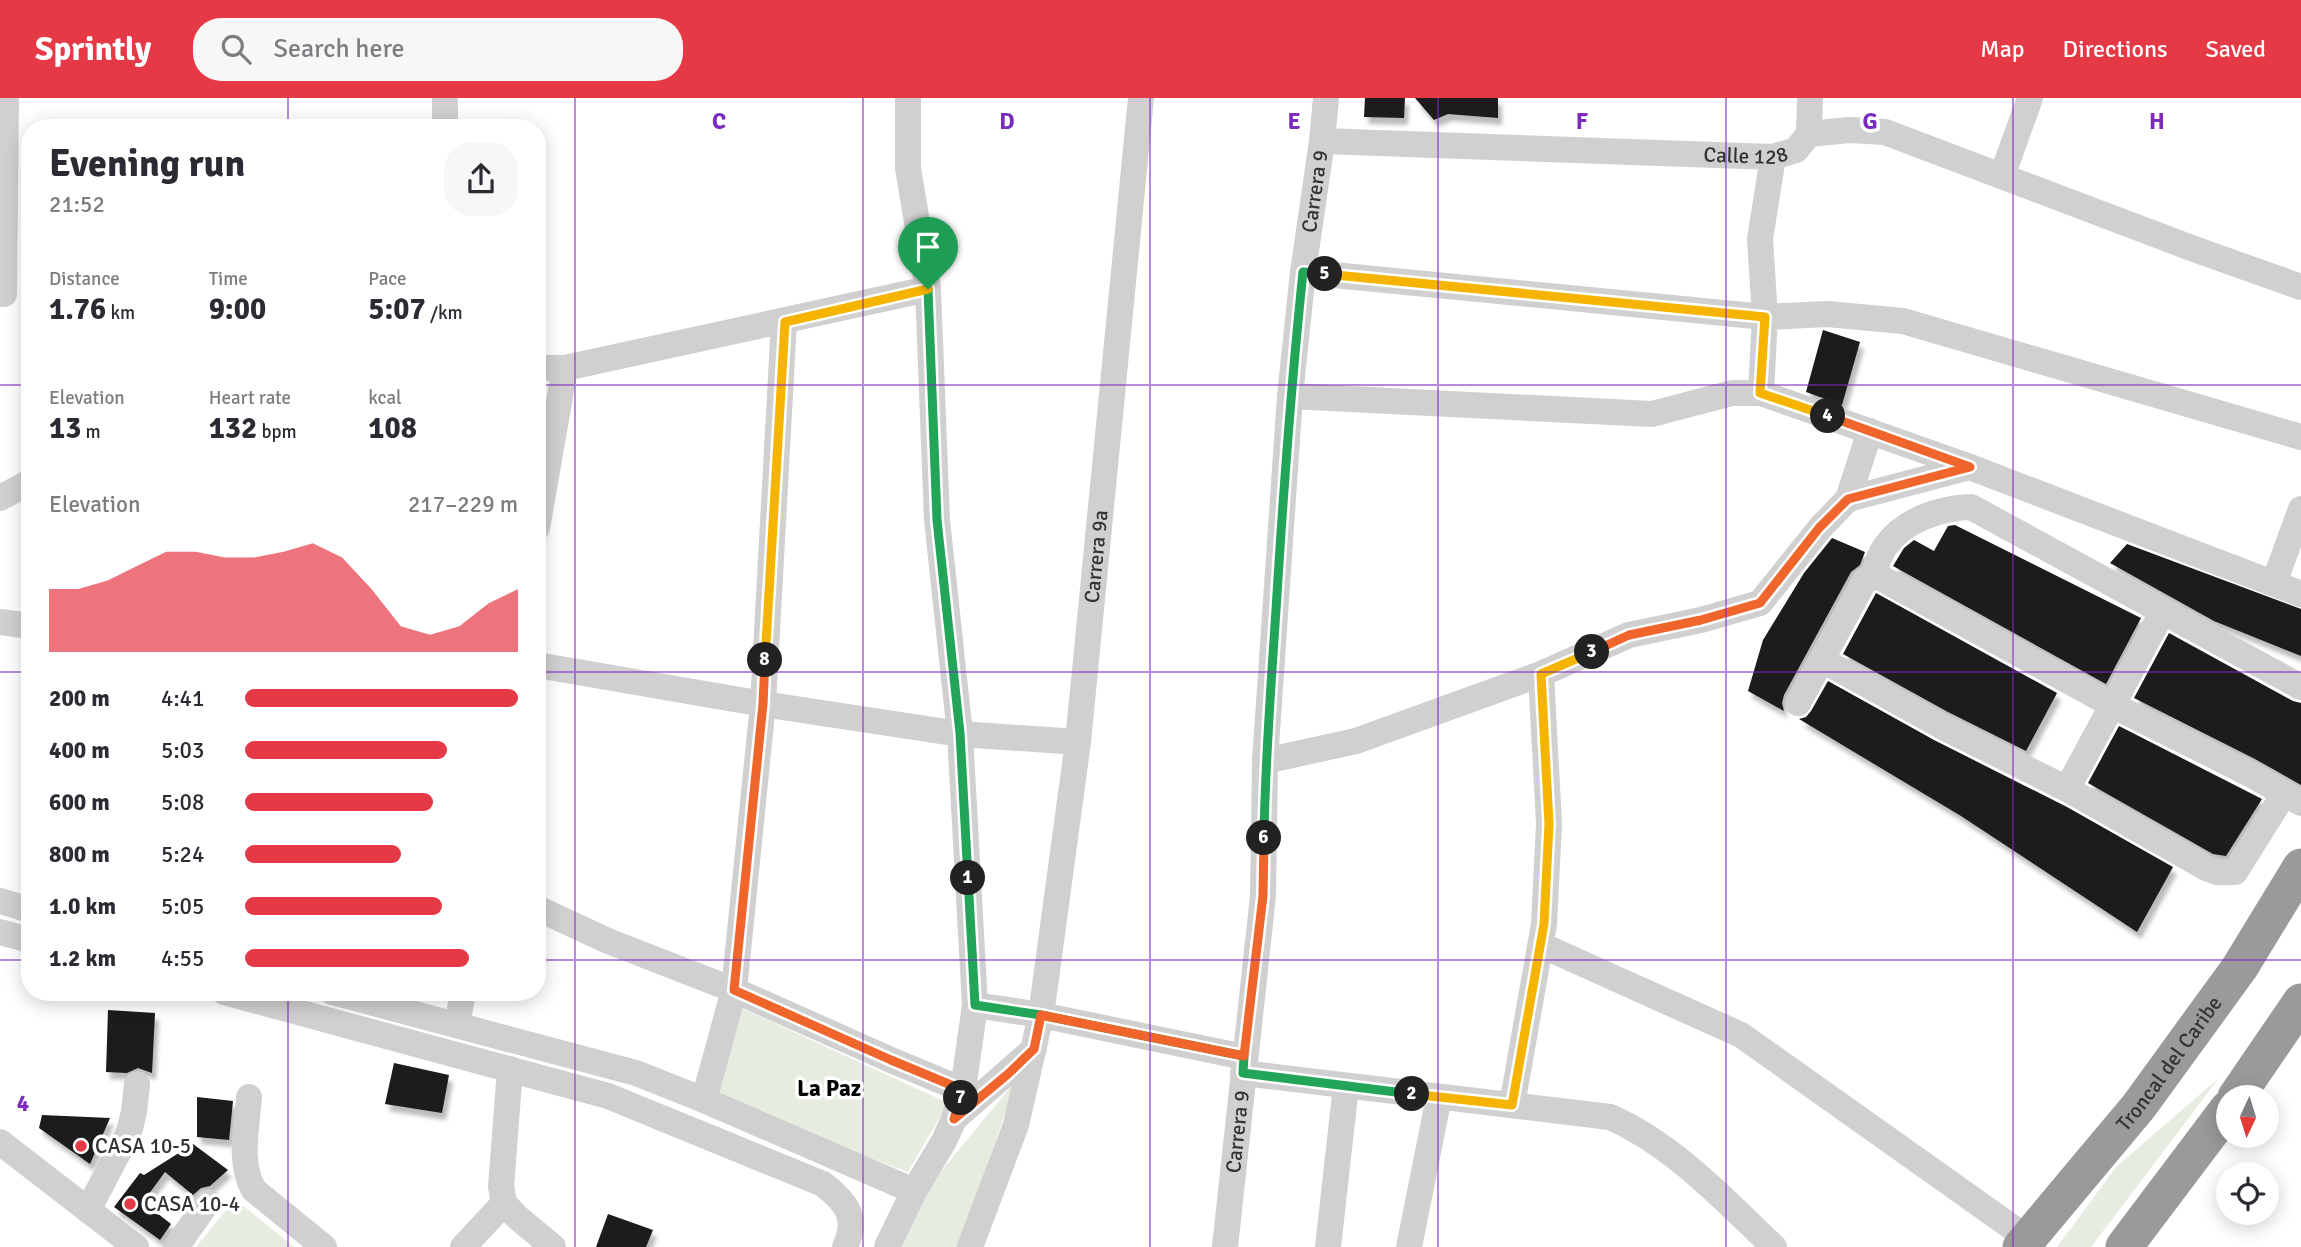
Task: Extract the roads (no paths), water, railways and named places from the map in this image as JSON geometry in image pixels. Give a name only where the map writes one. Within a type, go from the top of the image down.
[{"type":"highway","name":"Troncal del Caribe","points":[[2024,1243],[2138,1106],[2240,967],[2301,867]]},
{"type":"highway","points":[[2244,1085],[2301,1002]]},
{"type":"highway","points":[[2124,1247],[2216,1125]]},
{"type":"street","points":[[4,294],[6,98]]},
{"type":"street","points":[[445,119],[446,98]]},
{"type":"street","points":[[887,1247],[954,1119],[963,1090],[975,1005],[960,733],[937,520],[928,289],[908,168],[908,98]]},
{"type":"street","name":"Carrera 9a","points":[[970,1247],[1016,1125],[1041,1015],[1078,742],[1141,98]]},
{"type":"street","name":"Carrera 9","points":[[1225,1247],[1263,896],[1265,761],[1290,396],[1326,98]]},
{"type":"street","points":[[1809,134],[1810,98]]},
{"type":"street","points":[[2002,176],[2030,98]]},
{"type":"street","name":"Calle 128","points":[[1322,141],[1773,157],[1796,150],[1809,134],[1849,130],[1885,132],[2301,288]]},
{"type":"street","points":[[1760,393],[1765,317],[1760,239],[1773,157]]},
{"type":"street","points":[[1303,272],[1765,317],[1827,314],[1903,321],[2301,437]]},
{"type":"street","points":[[546,368],[565,368],[928,289]]},
{"type":"street","points":[[704,1100],[734,990],[763,704],[785,322]]},
{"type":"street","points":[[546,477],[565,368]]},
{"type":"street","points":[[1290,396],[1653,414],[1732,393],[1760,393],[1970,467],[2301,594]]},
{"type":"street","points":[[1265,761],[1356,741],[1541,674],[1629,635],[1714,617],[1760,603],[1819,528],[1848,499],[1870,431]]},
{"type":"street","points":[[1848,499],[1970,467]]},
{"type":"street","points":[[0,498],[21,487]]},
{"type":"street","points":[[1872,577],[1883,549],[1898,531],[1940,511],[1971,507],[2301,687]]},
{"type":"street","points":[[2274,583],[2301,509]]},
{"type":"street","points":[[1798,703],[1865,580],[1872,577],[1881,578],[2112,705],[2248,773],[2293,799],[2235,872],[2206,868],[2067,789],[1941,726],[1822,660]]},
{"type":"street","points":[[2067,789],[2163,611]]},
{"type":"street","points":[[0,622],[21,625]]},
{"type":"street","points":[[546,666],[763,704],[960,733],[1078,742]]},
{"type":"street","points":[[1512,1105],[1544,924],[1549,824],[1541,674]]},
{"type":"street","points":[[0,901],[21,907]]},
{"type":"street","points":[[546,912],[608,941],[734,990],[963,1090]]},
{"type":"street","points":[[0,932],[21,938]]},
{"type":"street","points":[[1541,944],[1741,1035],[2024,1243]]},
{"type":"street","points":[[257,1001],[608,1096],[823,1184],[844,1200],[850,1217],[848,1242],[845,1247]]},
{"type":"street","points":[[457,1025],[461,1001]]},
{"type":"street","points":[[407,1002],[457,1025],[636,1073],[914,1191]]},
{"type":"street","points":[[975,1005],[1041,1015],[1244,1065],[1346,1086],[1609,1117],[1633,1127],[1692,1170],[1774,1247]]},
{"type":"street","points":[[954,1119],[1034,1049]]},
{"type":"street","points":[[510,1069],[501,1187],[504,1203],[553,1247]]},
{"type":"street","points":[[88,1210],[130,1132],[137,1084]]},
{"type":"street","points":[[1328,1247],[1346,1086]]},
{"type":"street","points":[[249,1097],[244,1162],[247,1178],[254,1190],[324,1247]]},
{"type":"street","points":[[1409,1247],[1439,1097]]},
{"type":"street","points":[[0,1142],[136,1247]]},
{"type":"street","points":[[176,1247],[208,1202]]},
{"type":"street","points":[[463,1247],[504,1203]]},
{"type":"place","name":"CASA 10-5","points":[[81,1146]]},
{"type":"place","name":"CASA 10-4","points":[[130,1204]]},
{"type":"district","name":"La Paz","points":[[829,1088]]}]
